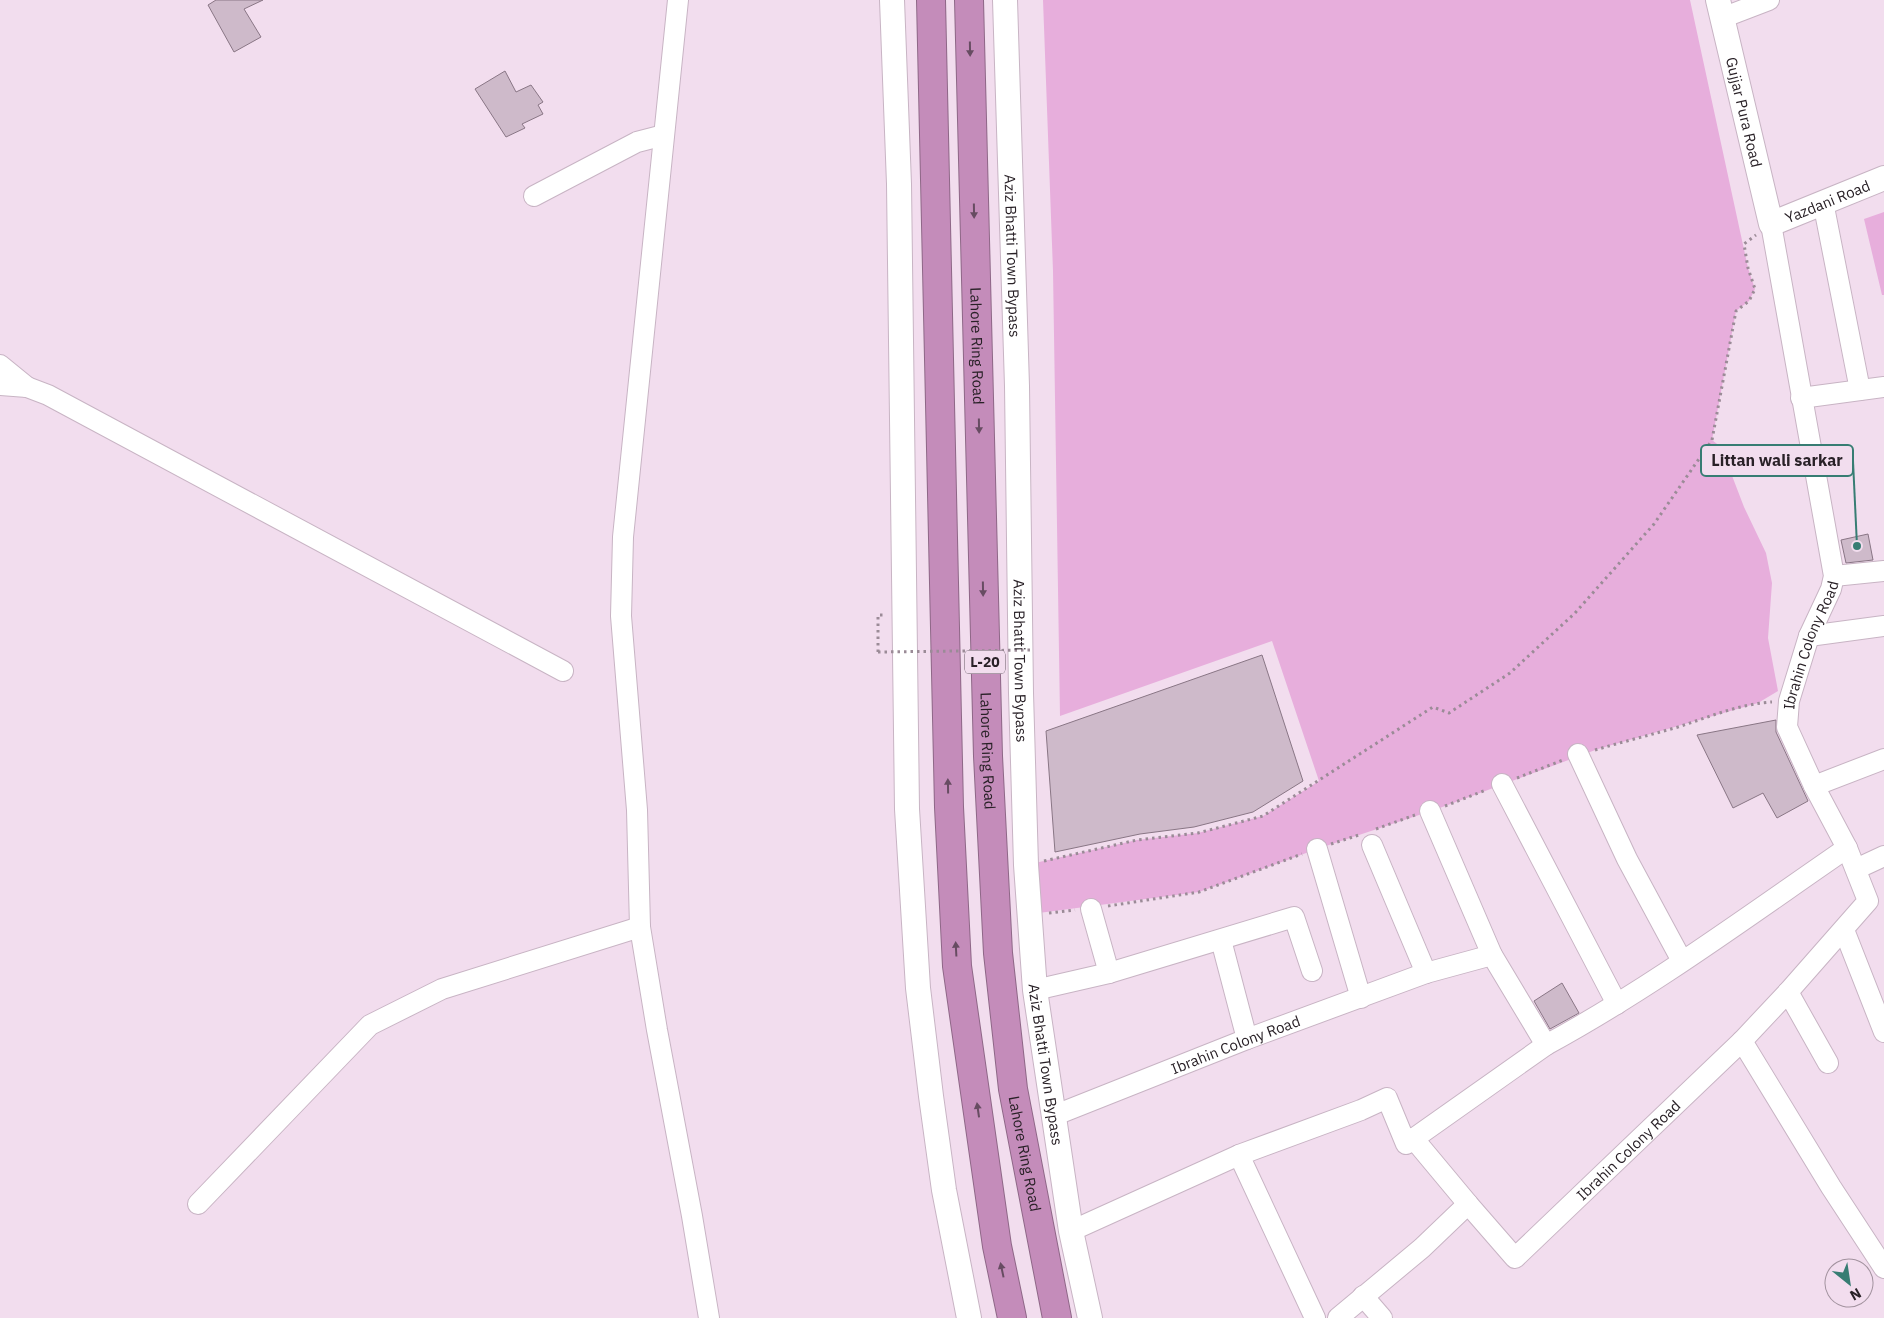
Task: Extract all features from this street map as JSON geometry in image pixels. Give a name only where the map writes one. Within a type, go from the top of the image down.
[{"type":"highway","name":"L-20","points":[[931,0],[949,808],[956,966],[997,1246],[1012,1318]]},
{"type":"highway","name":"Lahore Ring Road","points":[[969,0],[988,756],[998,953],[1013,1089],[1057,1318]]},
{"type":"street","points":[[678,0],[623,547],[621,616],[637,810],[640,927],[709,1318]]},
{"type":"street","points":[[892,0],[899,184],[907,809],[918,988],[944,1190],[969,1318]]},
{"type":"street","name":"Aziz Bhatti Town Bypass","points":[[1004,0],[1017,386],[1021,693],[1026,865],[1035,990],[1071,1231],[1090,1318]]},
{"type":"street","points":[[1720,9],[1768,0]]},
{"type":"street","name":"Gujjar Pura Road","points":[[1720,9],[1771,224]]},
{"type":"street","points":[[534,196],[637,142],[664,135]]},
{"type":"street","name":"Yazdani Road","points":[[1771,224],[1884,178]]},
{"type":"street","points":[[1823,202],[1860,390]]},
{"type":"street","name":"Ibrahin Colony Road","points":[[1468,1204],[1515,1258],[1742,1041],[1844,930],[1868,901],[1847,848],[1814,786],[1787,727],[1789,700],[1809,636],[1831,590],[1834,576],[1771,224]]},
{"type":"street","points":[[0,365],[27,387]]},
{"type":"street","points":[[0,385],[27,387],[48,395],[562,671]]},
{"type":"street","points":[[1801,398],[1884,388]]},
{"type":"street","points":[[1834,576],[1884,570]]},
{"type":"street","points":[[1809,636],[1884,626]]},
{"type":"street","points":[[1578,754],[1627,859],[1682,961]]},
{"type":"street","points":[[1814,786],[1884,759]]},
{"type":"street","points":[[1502,784],[1616,1004]]},
{"type":"street","points":[[1430,811],[1492,955],[1546,1045]]},
{"type":"street","points":[[1372,845],[1426,973]]},
{"type":"street","points":[[1071,1231],[1239,1156],[1387,1098],[1406,1144],[1546,1045],[1584,1025],[1682,961],[1847,848]]},
{"type":"street","points":[[1317,849],[1361,998]]},
{"type":"street","points":[[1856,869],[1884,856]]},
{"type":"street","points":[[1091,909],[1109,973]]},
{"type":"street","points":[[1035,990],[1109,973],[1294,917],[1312,971]]},
{"type":"street","points":[[198,1204],[370,1025],[442,989],[640,927]]},
{"type":"street","points":[[1844,930],[1884,1032]]},
{"type":"street","points":[[1221,940],[1247,1039]]},
{"type":"street","name":"Ibrahin Colony Road","points":[[1053,1116],[1247,1039],[1426,973],[1492,955]]},
{"type":"street","points":[[1788,992],[1828,1062]]},
{"type":"street","points":[[1742,1041],[1826,1179],[1884,1268]]},
{"type":"street","points":[[1338,1318],[1422,1248],[1468,1204],[1413,1138]]},
{"type":"street","points":[[1239,1156],[1315,1318]]},
{"type":"street","points":[[1363,1296],[1382,1318]]},
{"type":"path","points":[[1026,865],[1137,840],[1198,833],[1264,816],[1433,707],[1449,713],[1510,673],[1574,613],[1654,524],[1712,440],[1736,311],[1750,301],[1754,289],[1744,244],[1771,224]]},
{"type":"path","points":[[878,615],[878,652],[1034,650]]},
{"type":"shaded area","points":[[1043,0],[1690,0],[1748,268],[1755,289],[1749,301],[1736,311],[1712,440],[1721,447],[1744,507],[1766,553],[1772,583],[1768,638],[1778,691],[1758,703],[1598,749],[1437,809],[1317,849],[1199,892],[1031,914],[1026,865],[1137,840],[1198,833],[1263,816],[1319,781],[1272,641],[1060,716],[1053,271]]},
{"type":"shaded area","points":[[1884,212],[1884,295],[1882,295],[1864,219]]},
{"type":"building","points":[[216,0],[263,0],[244,9],[261,37],[234,52],[208,5]]},
{"type":"building","points":[[505,71],[516,92],[531,85],[543,102],[538,105],[543,114],[522,124],[525,128],[506,137],[475,89]]},
{"type":"building","points":[[1868,534],[1873,560],[1846,563],[1841,540]]},
{"type":"building","points":[[1262,655],[1303,781],[1253,812],[1194,827],[1140,834],[1055,852],[1046,731]]},
{"type":"building","points":[[1776,720],[1776,732],[1808,801],[1777,818],[1763,793],[1733,808],[1697,735]]},
{"type":"building","points":[[1562,983],[1579,1013],[1550,1029],[1534,1001]]},
{"type":"place","name":"Littan wali sarkar","points":[[1857,546]]}]
